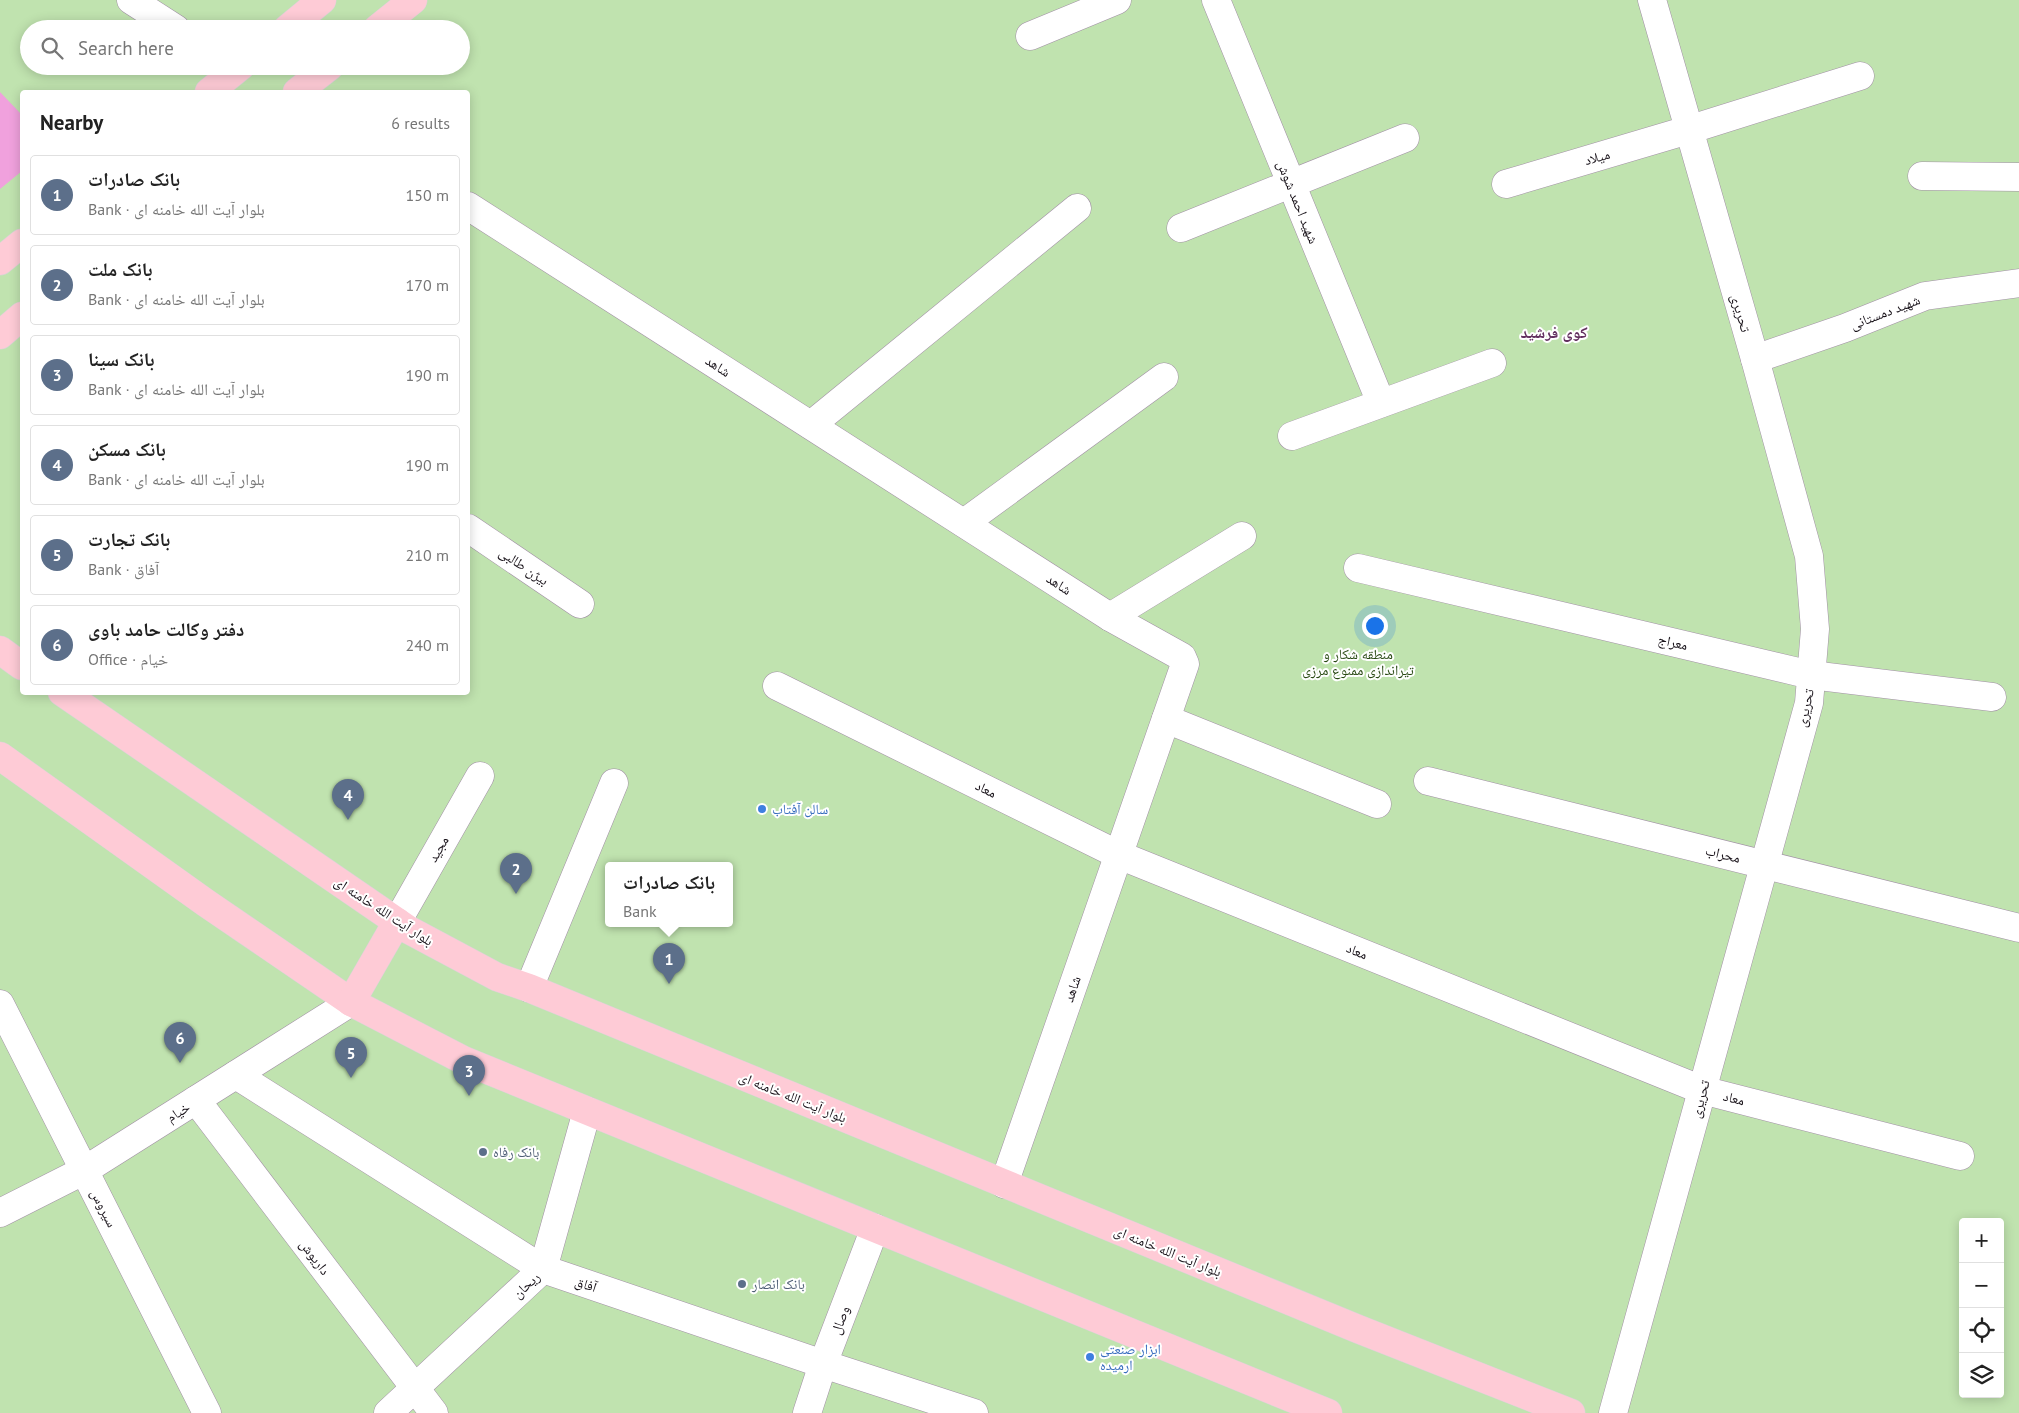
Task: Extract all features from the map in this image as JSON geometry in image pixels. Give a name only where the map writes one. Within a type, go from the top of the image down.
[{"type":"main road","points":[[298,20],[322,0]]},
{"type":"main road","points":[[388,20],[413,0]]},
{"type":"main road","points":[[211,90],[229,75]]},
{"type":"main road","points":[[300,90],[319,75]]},
{"type":"main road","points":[[0,261],[20,245]]},
{"type":"main road","points":[[0,335],[20,318]]},
{"type":"main road","points":[[0,650],[20,665]]},
{"type":"main road","name":"بلوار آیت الله خامنه ای","points":[[66,695],[409,930],[497,977],[529,988],[1358,1329],[1571,1413]]},
{"type":"main road","points":[[0,756],[206,903],[351,1002],[463,1060],[1328,1413]]},
{"type":"main road","points":[[351,1002],[397,922]]},
{"type":"street","points":[[131,0],[162,20]]},
{"type":"street","points":[[1030,36],[1117,0]]},
{"type":"street","name":"شهید احمد شوش","points":[[1216,0],[1380,403]]},
{"type":"street","name":"تحریری","points":[[1613,1413],[1808,703],[1815,629],[1808,556],[1755,359],[1652,0]]},
{"type":"street","name":"میلاد","points":[[1506,184],[1860,76]]},
{"type":"street","points":[[1181,228],[1405,138]]},
{"type":"street","points":[[1922,176],[2019,177]]},
{"type":"street","name":"شاهد","points":[[470,207],[1110,617],[1182,657],[1185,664],[1004,1184]]},
{"type":"street","points":[[811,425],[1077,208]]},
{"type":"street","name":"شهید دمستانی","points":[[1755,359],[1845,328],[1926,296],[2019,283]]},
{"type":"street","points":[[1292,436],[1492,363]]},
{"type":"street","points":[[964,523],[1164,376]]},
{"type":"street","name":"بیژن طالبی","points":[[470,529],[580,604]]},
{"type":"street","points":[[1110,617],[1242,536]]},
{"type":"street","name":"معراج","points":[[1358,568],[1811,675],[1992,697]]},
{"type":"street","name":"معاد","points":[[776,686],[1119,855],[1702,1090],[1960,1156]]},
{"type":"street","points":[[1166,719],[1377,804]]},
{"type":"street","name":"مجید","points":[[397,922],[480,776]]},
{"type":"street","name":"محراب","points":[[1428,781],[2019,928]]},
{"type":"street","points":[[529,988],[614,783]]},
{"type":"street","name":"خیام","points":[[0,1213],[85,1170],[351,1002]]},
{"type":"street","name":"سیروس","points":[[0,1004],[207,1413]]},
{"type":"street","name":"آفاق","points":[[236,1075],[543,1269],[974,1413]]},
{"type":"street","name":"داریوش","points":[[196,1100],[434,1413]]},
{"type":"street","name":"ریحان","points":[[388,1413],[543,1269],[587,1111]]},
{"type":"street","name":"وصال","points":[[807,1413],[823,1364],[875,1228]]},
{"type":"green space","name":"منطقه شکار و تیراندازی ممنوع مرزی","points":[[0,0],[2019,0],[2019,1413],[0,1413]]},
{"type":"building","points":[[0,92],[20,113],[20,173],[0,189]]},
{"type":"place","name":"سالن آفتاب","points":[[762,809]]},
{"type":"place","name":"بانک مسکن","points":[[348,820]]},
{"type":"place","name":"بانک ملت","points":[[516,894]]},
{"type":"place","name":"بانک صادرات","points":[[669,984]]},
{"type":"place","name":"دفتر وکالت حامد باوی","points":[[180,1063]]},
{"type":"place","name":"بانک تجارت","points":[[351,1078]]},
{"type":"place","name":"بانک سینا","points":[[469,1096]]},
{"type":"place","name":"بانک رفاه","points":[[483,1152]]},
{"type":"place","name":"بانک انصار","points":[[742,1284]]},
{"type":"place","name":"ابزار صنعتی ارمیده","points":[[1090,1357]]},
{"type":"district","name":"کوی فرشید","points":[[1554,332]]}]
